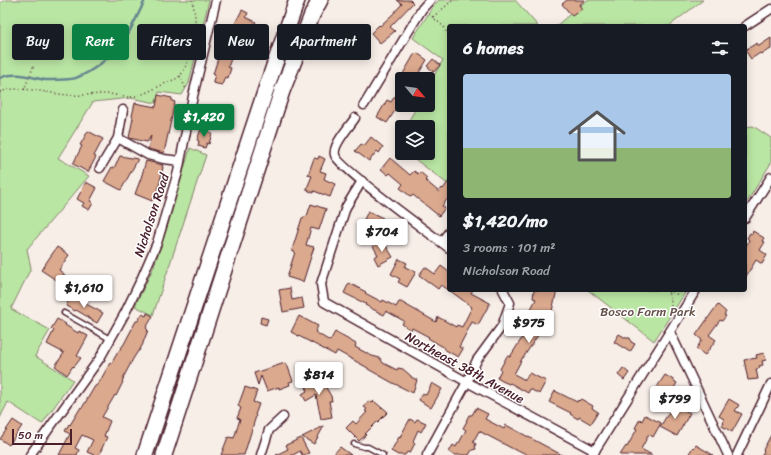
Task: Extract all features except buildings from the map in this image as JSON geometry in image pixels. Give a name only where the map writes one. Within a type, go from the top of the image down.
[{"type":"highway","points":[[145,455],[266,89],[298,0]]},
{"type":"highway","points":[[164,455],[282,91],[312,15],[320,0]]},
{"type":"street","name":"Nicholson Road","points":[[30,455],[100,358],[125,313],[157,243],[178,172],[193,96],[216,0]]},
{"type":"street","points":[[364,105],[422,9],[430,0]]},
{"type":"street","points":[[747,25],[771,9]]},
{"type":"street","points":[[100,168],[118,138],[123,110]]},
{"type":"street","points":[[355,118],[338,142],[334,150],[335,156],[362,181],[447,246]]},
{"type":"street","points":[[118,138],[148,155],[164,160],[180,161]]},
{"type":"street","points":[[747,215],[771,177]]},
{"type":"street","name":"Northeast 38th Avenue","points":[[362,181],[346,207],[321,284],[324,302],[594,453]]},
{"type":"street","points":[[441,242],[447,234]]},
{"type":"street","points":[[427,455],[467,382],[477,360],[502,326],[510,303],[504,292]]},
{"type":"street","points":[[594,453],[695,292]]},
{"type":"street","points":[[670,332],[728,455]]},
{"type":"street","points":[[737,455],[771,384]]},
{"type":"street","points":[[261,455],[268,430],[283,418]]},
{"type":"lane","points":[[64,313],[110,339]]},
{"type":"lane","points":[[354,444],[368,447],[383,455]]},
{"type":"path","points":[[0,92],[11,89],[71,96],[108,94],[129,97],[146,93],[175,79],[180,76],[183,71],[189,58],[196,27],[196,17],[192,0]]},
{"type":"path","points":[[434,17],[454,0]]},
{"type":"path","points":[[422,9],[434,17],[444,27],[447,33]]},
{"type":"path","points":[[24,90],[34,65]]},
{"type":"path","points":[[180,76],[186,88],[193,96]]},
{"type":"path","points":[[668,292],[671,300],[670,310],[677,321]]},
{"type":"path","points":[[671,292],[677,294],[686,292]]},
{"type":"green space","points":[[5,0],[209,0],[203,24],[137,24],[137,60],[195,60],[189,83],[182,95],[159,92],[156,103],[131,98],[93,102],[58,158],[89,176],[27,249],[31,268],[11,309],[50,330],[35,356],[73,380],[42,424],[8,402],[0,418],[0,3]]},
{"type":"green space","points":[[439,0],[515,0],[536,24],[447,24],[447,183],[416,160],[435,160],[435,120],[409,120],[414,112],[435,112],[435,74],[443,60],[413,38],[434,5]]},
{"type":"green space","points":[[587,0],[703,0],[672,24],[558,24]]},
{"type":"green space","points":[[753,126],[771,138],[771,163],[747,202],[747,127]]},
{"type":"green space","points":[[190,148],[206,155],[153,315],[135,306],[154,266],[168,225]]},
{"type":"green space","name":"Bosco Farm Park","points":[[591,292],[686,292],[654,341]]},
{"type":"waterway","points":[[0,78],[16,75],[45,80],[72,79],[89,72],[111,55],[124,41],[145,0]]}]
